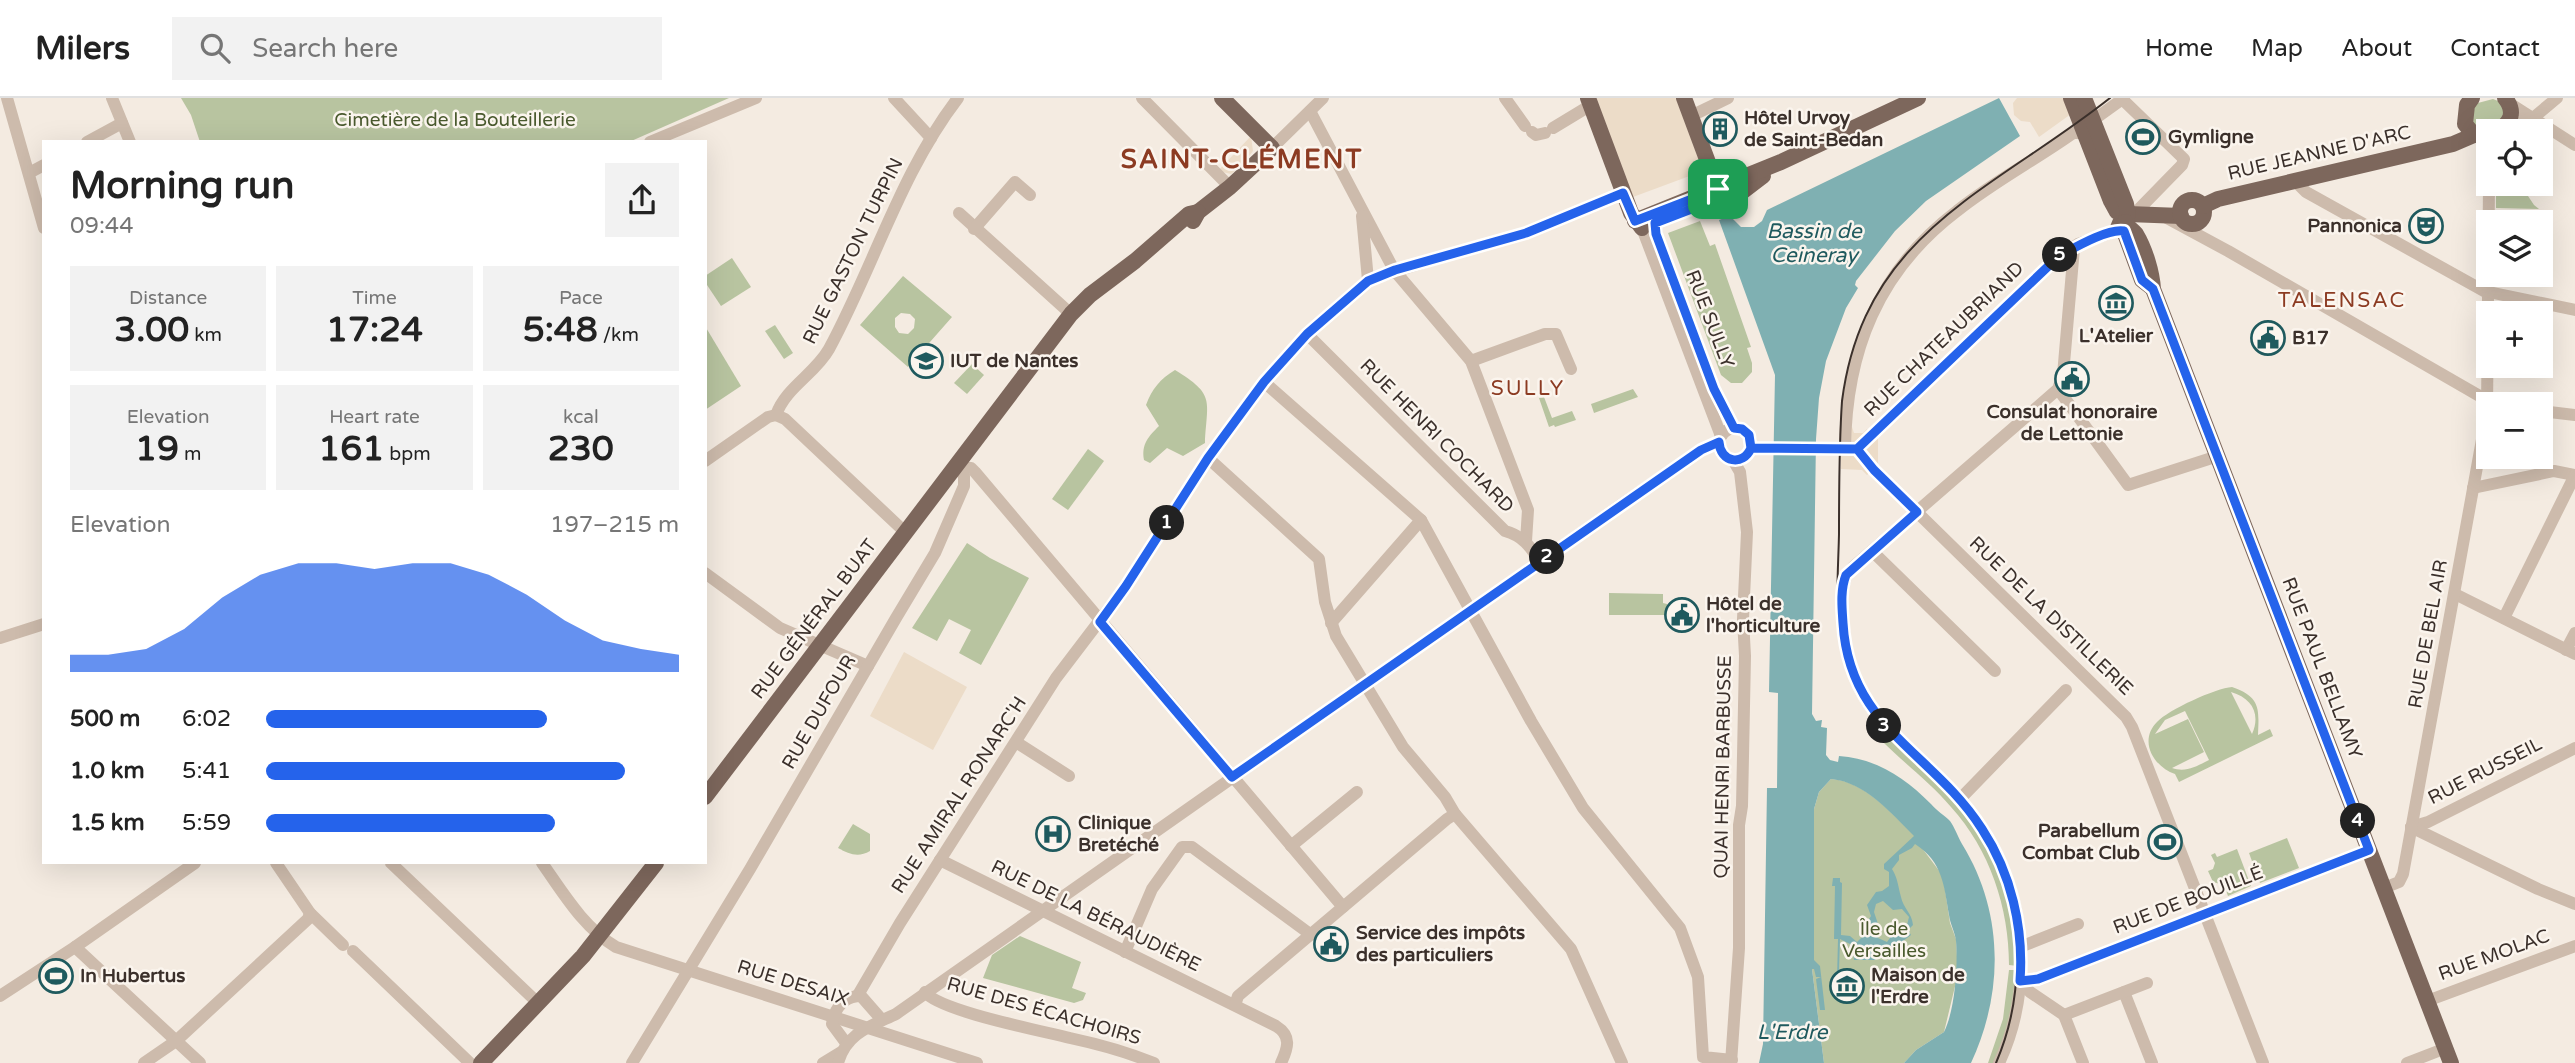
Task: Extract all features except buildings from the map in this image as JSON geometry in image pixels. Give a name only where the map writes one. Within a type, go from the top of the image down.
[{"type":"main road","points":[[1222,98],[1272,148]]},
{"type":"main road","points":[[1685,98],[1716,195]]},
{"type":"main road","points":[[1644,224],[1716,195],[1771,164],[1781,162],[1918,98]]},
{"type":"main road","name":"RUE PAUL BELLAMY","points":[[2071,98],[2089,127]]},
{"type":"main road","name":"RUE PAUL BELLAMY","points":[[2084,98],[2089,127],[2110,201],[2139,240],[2152,276],[2153,289],[2449,1056]]},
{"type":"main road","points":[[2446,145],[2459,135],[2471,98]]},
{"type":"main road","name":"RUE SULLY","points":[[1590,101],[1623,193],[1644,224]]},
{"type":"main road","points":[[2506,119],[2511,115],[2507,101]]},
{"type":"main road","points":[[2465,120],[2467,128],[2476,130]]},
{"type":"main road","name":"RUE JEANNE D'ARC","points":[[2187,218],[2194,200],[2203,206],[2218,199],[2476,137]]},
{"type":"main road","name":"RUE GÉNÉRAL BUAT","points":[[707,794],[906,533],[961,471],[1071,314],[1189,214],[1198,212],[1230,187],[1272,148]]},
{"type":"main road","points":[[2126,223],[2161,215],[2187,218]]},
{"type":"main road","points":[[2126,223],[2187,218]]},
{"type":"main road","points":[[481,1063],[598,936],[655,864]]},
{"type":"street","points":[[8,98],[42,221]]},
{"type":"street","points":[[112,98],[129,140]]},
{"type":"street","points":[[655,140],[756,98]]},
{"type":"street","points":[[894,98],[932,138]]},
{"type":"street","name":"RUE GASTON TURPIN","points":[[707,460],[768,417],[776,415],[780,403],[827,352],[907,182],[938,124],[958,98]]},
{"type":"street","points":[[1142,98],[1230,187]]},
{"type":"street","points":[[1272,148],[1323,98]]},
{"type":"street","points":[[1506,98],[1539,130],[1590,101]]},
{"type":"street","points":[[1691,116],[1728,98]]},
{"type":"street","points":[[2530,119],[2557,98]]},
{"type":"street","points":[[1720,439],[1721,453],[1733,460],[1753,451],[1851,449],[1847,397],[1856,355],[1881,296],[1906,259],[1958,209],[2073,133],[2089,127],[2123,99],[2184,159],[2182,165],[2126,223]]},
{"type":"street","points":[[2507,101],[2575,145]]},
{"type":"street","points":[[1310,110],[1362,209],[1369,232],[1395,270],[1471,361],[1528,510],[1526,541]]},
{"type":"street","points":[[91,140],[122,123]]},
{"type":"street","points":[[29,173],[42,166]]},
{"type":"street","points":[[2295,181],[2306,192],[2487,291],[2575,310]]},
{"type":"street","points":[[974,229],[1015,182],[1030,195]]},
{"type":"street","name":"RUE AMIRAL RONARC'H","points":[[834,1016],[839,1005],[858,995],[900,923],[1056,678],[1126,586],[1208,458],[1264,382],[1307,334],[1368,281],[1395,270],[1526,233],[1623,193]]},
{"type":"street","name":"RUE DE BEL AIR","points":[[2486,301],[2489,196]]},
{"type":"street","points":[[958,213],[1071,314]]},
{"type":"street","points":[[2187,218],[2476,394]]},
{"type":"street","name":"RUE CHATEAUBRIAND","points":[[1851,449],[2059,256],[2105,229],[2126,223]]},
{"type":"street","name":"RUE SULLY","points":[[1644,224],[1659,246],[1706,369],[1734,428]]},
{"type":"street","name":"RUE SULLY","points":[[1644,224],[1720,439]]},
{"type":"street","points":[[1368,281],[1369,232]]},
{"type":"street","points":[[1999,1063],[2014,1022],[2020,981],[2020,947],[2014,906],[2001,863],[1982,828],[1960,799],[1888,731],[1864,698],[1845,644],[1843,581],[1872,551],[2058,389],[2063,375],[2074,248]]},
{"type":"street","name":"RUE HENRI COCHARD","points":[[1307,334],[1505,531],[1526,541],[1540,562]]},
{"type":"street","points":[[1471,361],[1545,334],[1556,334],[1571,369]]},
{"type":"street","points":[[2453,380],[2476,378]]},
{"type":"street","points":[[1264,382],[1421,520],[1583,808],[1680,928],[1698,977],[1703,1057],[1732,1062]]},
{"type":"street","points":[[2058,389],[2128,485],[2218,456]]},
{"type":"street","points":[[2553,412],[2575,415]]},
{"type":"street","points":[[776,415],[785,419],[906,533]]},
{"type":"street","points":[[823,1063],[842,1053],[867,1026],[896,1013],[1364,684],[1693,455],[1720,439],[1725,431],[1734,428],[1746,432],[1753,451]]},
{"type":"street","name":"RUE DE LA DISTILLERIE","points":[[1851,449],[2126,717],[2263,1063]]},
{"type":"street","name":"QUAI HENRI BARBUSSE","points":[[1740,472],[1753,451]]},
{"type":"street","points":[[1208,458],[1319,559],[1331,623],[1364,684],[1403,747],[1445,797],[1455,814],[1572,949],[1622,1063]]},
{"type":"street","name":"QUAI HENRI BARBUSSE","points":[[1732,1062],[1739,948],[1739,825],[1742,806],[1745,656],[1743,619],[1747,549],[1740,472],[1733,460]]},
{"type":"street","points":[[961,471],[971,468],[1343,907]]},
{"type":"street","name":"RUE DE BEL AIR","points":[[2384,888],[2399,882],[2477,469]]},
{"type":"street","name":"RUE DUFOUR","points":[[632,1063],[750,869],[935,553],[964,486],[961,471]]},
{"type":"street","points":[[2473,488],[2554,471],[2575,475],[2504,618]]},
{"type":"street","points":[[1331,623],[1421,520]]},
{"type":"street","points":[[1872,551],[1995,671]]},
{"type":"street","points":[[707,574],[780,628],[868,666]]},
{"type":"street","points":[[2455,594],[2571,652],[2575,633]]},
{"type":"street","points":[[0,638],[42,625]]},
{"type":"street","points":[[1960,799],[2066,690]]},
{"type":"street","points":[[1016,742],[1069,776]]},
{"type":"street","name":"RUE RUSSEIL","points":[[2411,827],[2435,818],[2575,748]]},
{"type":"street","points":[[1291,846],[1357,792]]},
{"type":"street","points":[[1235,1005],[1238,996],[1455,814]]},
{"type":"street","points":[[2411,827],[2538,889],[2575,904]]},
{"type":"street","points":[[1125,952],[1152,890],[1182,848],[1187,846],[1310,934]]},
{"type":"street","name":"RUE DE BOUILLÉ","points":[[2020,981],[2038,979],[2369,850]]},
{"type":"street","name":"RUE DE LA BÉRAUDIÈRE","points":[[940,860],[1276,1026],[1286,1034],[1288,1046],[1281,1063]]},
{"type":"street","points":[[0,996],[194,864]]},
{"type":"street","points":[[277,864],[310,913],[470,1063]]},
{"type":"street","points":[[392,864],[538,1003]]},
{"type":"street","points":[[543,864],[579,915],[598,936]]},
{"type":"street","points":[[144,1063],[176,1041],[308,919],[310,913]]},
{"type":"street","points":[[2020,947],[2078,924]]},
{"type":"street","name":"RUE DESAIX","points":[[598,936],[616,947],[977,1063]]},
{"type":"street","name":"RUE MOLAC","points":[[2427,1001],[2575,946]]},
{"type":"street","points":[[75,947],[200,1063]]},
{"type":"street","points":[[2020,981],[2030,992],[2064,1015],[2083,1063]]},
{"type":"street","points":[[2064,1015],[2147,983]]},
{"type":"street","name":"RUE DES ÉCACHOIRS","points":[[925,992],[942,1003],[987,1017],[1133,1054],[1154,1063]]},
{"type":"street","points":[[2124,992],[2152,1063]]},
{"type":"street","points":[[858,995],[866,998],[882,1020]]},
{"type":"street","points":[[834,1016],[833,1028],[842,1053]]},
{"type":"street","points":[[2414,1062],[2449,1056]]},
{"type":"green space","name":"Cimetière de la Bouteillerie","points":[[181,98],[729,98],[634,140],[199,140],[191,115]]},
{"type":"green space","points":[[2493,99],[2498,101],[2504,107],[2502,119],[2476,119],[2476,127],[2472,127],[2474,104]]},
{"type":"green space","points":[[2496,196],[2528,196],[2539,209],[2496,208]]},
{"type":"green space","points":[[1700,221],[1710,246],[1715,244],[1751,347],[1747,348],[1752,372],[1742,383],[1731,383],[1721,375],[1668,233]]},
{"type":"green space","points":[[732,258],[751,287],[721,306],[707,285],[707,275]]},
{"type":"green space","points":[[903,276],[952,317],[908,367],[860,325]],"holes":[[[901,313],[910,314],[915,319],[914,328],[908,334],[899,333],[895,327],[895,318]]]},
{"type":"green space","points":[[775,325],[793,353],[784,359],[765,331]]},
{"type":"green space","points":[[707,329],[741,386],[707,409]]},
{"type":"green space","points":[[972,364],[984,375],[967,394],[954,383]]},
{"type":"green space","points":[[1175,370],[1197,386],[1206,400],[1205,443],[1183,456],[1167,448],[1150,463],[1144,460],[1144,449],[1149,437],[1159,426],[1146,405],[1157,385]]},
{"type":"green space","points":[[1633,389],[1638,397],[1594,413],[1591,404]]},
{"type":"green space","points":[[1544,397],[1552,418],[1572,411],[1576,420],[1549,427],[1539,398]]},
{"type":"green space","points":[[1088,449],[1104,461],[1068,510],[1052,499]]},
{"type":"green space","points":[[967,543],[1029,578],[981,665],[959,653],[971,630],[949,619],[937,641],[912,628]]},
{"type":"green space","points":[[1609,593],[1663,594],[1667,615],[1609,615]]},
{"type":"green space","points":[[2232,687],[2253,700],[2258,711],[2258,735],[2270,729],[2273,736],[2179,782],[2175,774],[2161,766],[2151,752],[2151,729],[2163,717],[2181,706]],"holes":[[[2231,692],[2244,698],[2253,708],[2255,727],[2252,734]],[[2185,711],[2209,760],[2182,770],[2172,768],[2204,752],[2188,719],[2155,734],[2165,720]]]},
{"type":"green space","points":[[1884,730],[1974,821],[2007,887],[2018,966],[2009,965],[2001,901],[1977,842],[1942,798],[1877,736]]},
{"type":"green space","name":"Île de Versailles","points":[[1831,779],[1855,786],[1877,800],[1915,836],[1915,843],[1922,848],[1943,876],[1950,923],[1956,939],[1958,974],[1944,1032],[1916,1050],[1904,1063],[1824,1063],[1812,969],[1814,809],[1819,792]]},
{"type":"green space","points":[[853,824],[870,834],[870,851],[854,854],[838,848]]},
{"type":"green space","points":[[2287,838],[2299,868],[2260,883],[2249,853]]},
{"type":"green space","points":[[2237,849],[2251,886],[2228,896],[2224,885],[2213,882],[2208,871],[2213,869],[2215,863],[2211,855],[2215,853],[2217,857]]},
{"type":"green space","points":[[1020,936],[1081,962],[1072,988],[1086,993],[1083,1000],[1074,1003],[983,978],[992,955]]},
{"type":"green space","points":[[2009,970],[2018,970],[2016,997],[1998,1063],[1988,1063],[2003,1019]]},
{"type":"shaded area","points":[[1596,98],[1676,98],[1703,171],[1633,197]]},
{"type":"shaded area","points":[[2017,98],[2066,98],[2071,114],[2039,137],[2030,122],[2021,121],[2014,115],[2013,103]]},
{"type":"shaded area","points":[[1251,136],[1253,151],[1242,165],[1231,174],[1218,171]]},
{"type":"shaded area","points":[[1841,426],[1852,427],[1854,433],[1863,433],[1867,429],[1878,438],[1878,466],[1867,475],[1862,470],[1841,469]]},
{"type":"shaded area","points":[[904,652],[967,687],[933,750],[870,716]]},
{"type":"water","points":[[1999,98],[2020,136],[1926,201],[1895,231],[1856,281],[1858,288],[1846,308],[1826,361],[1819,398],[1816,439],[1812,714],[1816,721],[1822,720],[1821,727],[1827,728],[1826,755],[1830,760],[1838,762],[1839,756],[1866,761],[1889,771],[1911,786],[1950,821],[1976,870],[1986,897],[1995,952],[1989,1008],[1971,1063],[1904,1063],[1916,1050],[1944,1032],[1951,1012],[1957,963],[1956,941],[1941,875],[1931,859],[1915,844],[1899,855],[1899,860],[1892,869],[1902,901],[1912,921],[1913,925],[1908,930],[1911,935],[1903,941],[1904,947],[1889,950],[1884,948],[1875,960],[1854,960],[1852,945],[1840,939],[1839,970],[1848,970],[1847,980],[1837,979],[1838,939],[1834,939],[1833,878],[1840,878],[1842,883],[1841,935],[1850,936],[1857,942],[1866,933],[1866,924],[1871,916],[1867,905],[1876,892],[1889,886],[1889,872],[1884,869],[1884,864],[1914,836],[1866,792],[1843,781],[1831,779],[1819,792],[1814,809],[1814,960],[1820,966],[1825,1010],[1820,1010],[1816,979],[1821,977],[1816,977],[1812,969],[1824,1063],[1759,1063],[1763,1044],[1767,788],[1777,788],[1778,693],[1769,692],[1775,375],[1719,220],[1730,216],[1741,227],[1754,227],[1762,221],[1767,210]],"holes":[[[1883,901],[1893,910],[1902,909],[1909,917],[1905,933],[1892,935],[1887,942],[1878,938],[1880,930],[1874,912],[1876,904]]]},
{"type":"tram line","points":[[1996,1063],[2008,1029],[2015,994],[2013,923],[2005,888],[1992,855],[1974,824],[1951,796],[1882,730],[1860,699],[1845,663],[1838,608],[1842,401],[1855,343],[1877,295],[1906,255],[1940,221],[1980,190],[2110,98]]},
{"type":"place","name":"Hôtel Urvoy de Saint-Bedan","points":[[1720,129]]},
{"type":"place","name":"Gymligne","points":[[2143,137]]},
{"type":"place","name":"Pannonica","points":[[2426,226]]},
{"type":"place","name":"L'Atelier","points":[[2116,303]]},
{"type":"place","name":"B17","points":[[2268,338]]},
{"type":"place","name":"IUT de Nantes","points":[[926,361]]},
{"type":"place","name":"Consulat honoraire de Lettonie","points":[[2072,379]]},
{"type":"place","name":"Hôtel de l'horticulture","points":[[1682,615]]},
{"type":"place","name":"Clinique Bretéché","points":[[1053,834]]},
{"type":"place","name":"Parabellum Combat Club","points":[[2165,842]]},
{"type":"place","name":"Service des impôts des particuliers","points":[[1331,944]]},
{"type":"place","name":"In Hubertus","points":[[56,976]]},
{"type":"place","name":"Maison de l'Erdre","points":[[1847,986]]},
{"type":"district","name":"SAINT-CLÉMENT","points":[[1242,159]]},
{"type":"district","name":"TALENSAC","points":[[2342,300]]},
{"type":"district","name":"SULLY","points":[[1528,388]]},
{"type":"route","points":[[1718,189],[1635,221],[1623,193],[1526,233],[1395,270],[1368,281],[1307,334],[1264,382],[1208,458],[1100,622],[1232,777],[1701,450],[1719,442],[1724,457],[1740,460],[1751,448],[1857,449],[1874,470],[1917,512],[1853,567],[1843,581],[1843,621],[1849,661],[1864,698],[1875,715],[1888,731],[1960,799],[1992,845],[2009,885],[2014,906],[2020,947],[2020,981],[2038,979],[2369,850],[2153,289],[2142,280],[2124,231],[2119,230],[2078,244],[2059,256],[1857,449],[1826,448],[1751,448],[1749,435],[1742,429],[1734,428],[1714,389],[1656,234],[1655,223],[1715,200],[1718,189]]},
{"type":"water label","name":"Bassin de Ceineray","points":[[1814,243]]},
{"type":"water label","name":"L'Erdre","points":[[1792,1032]]}]
